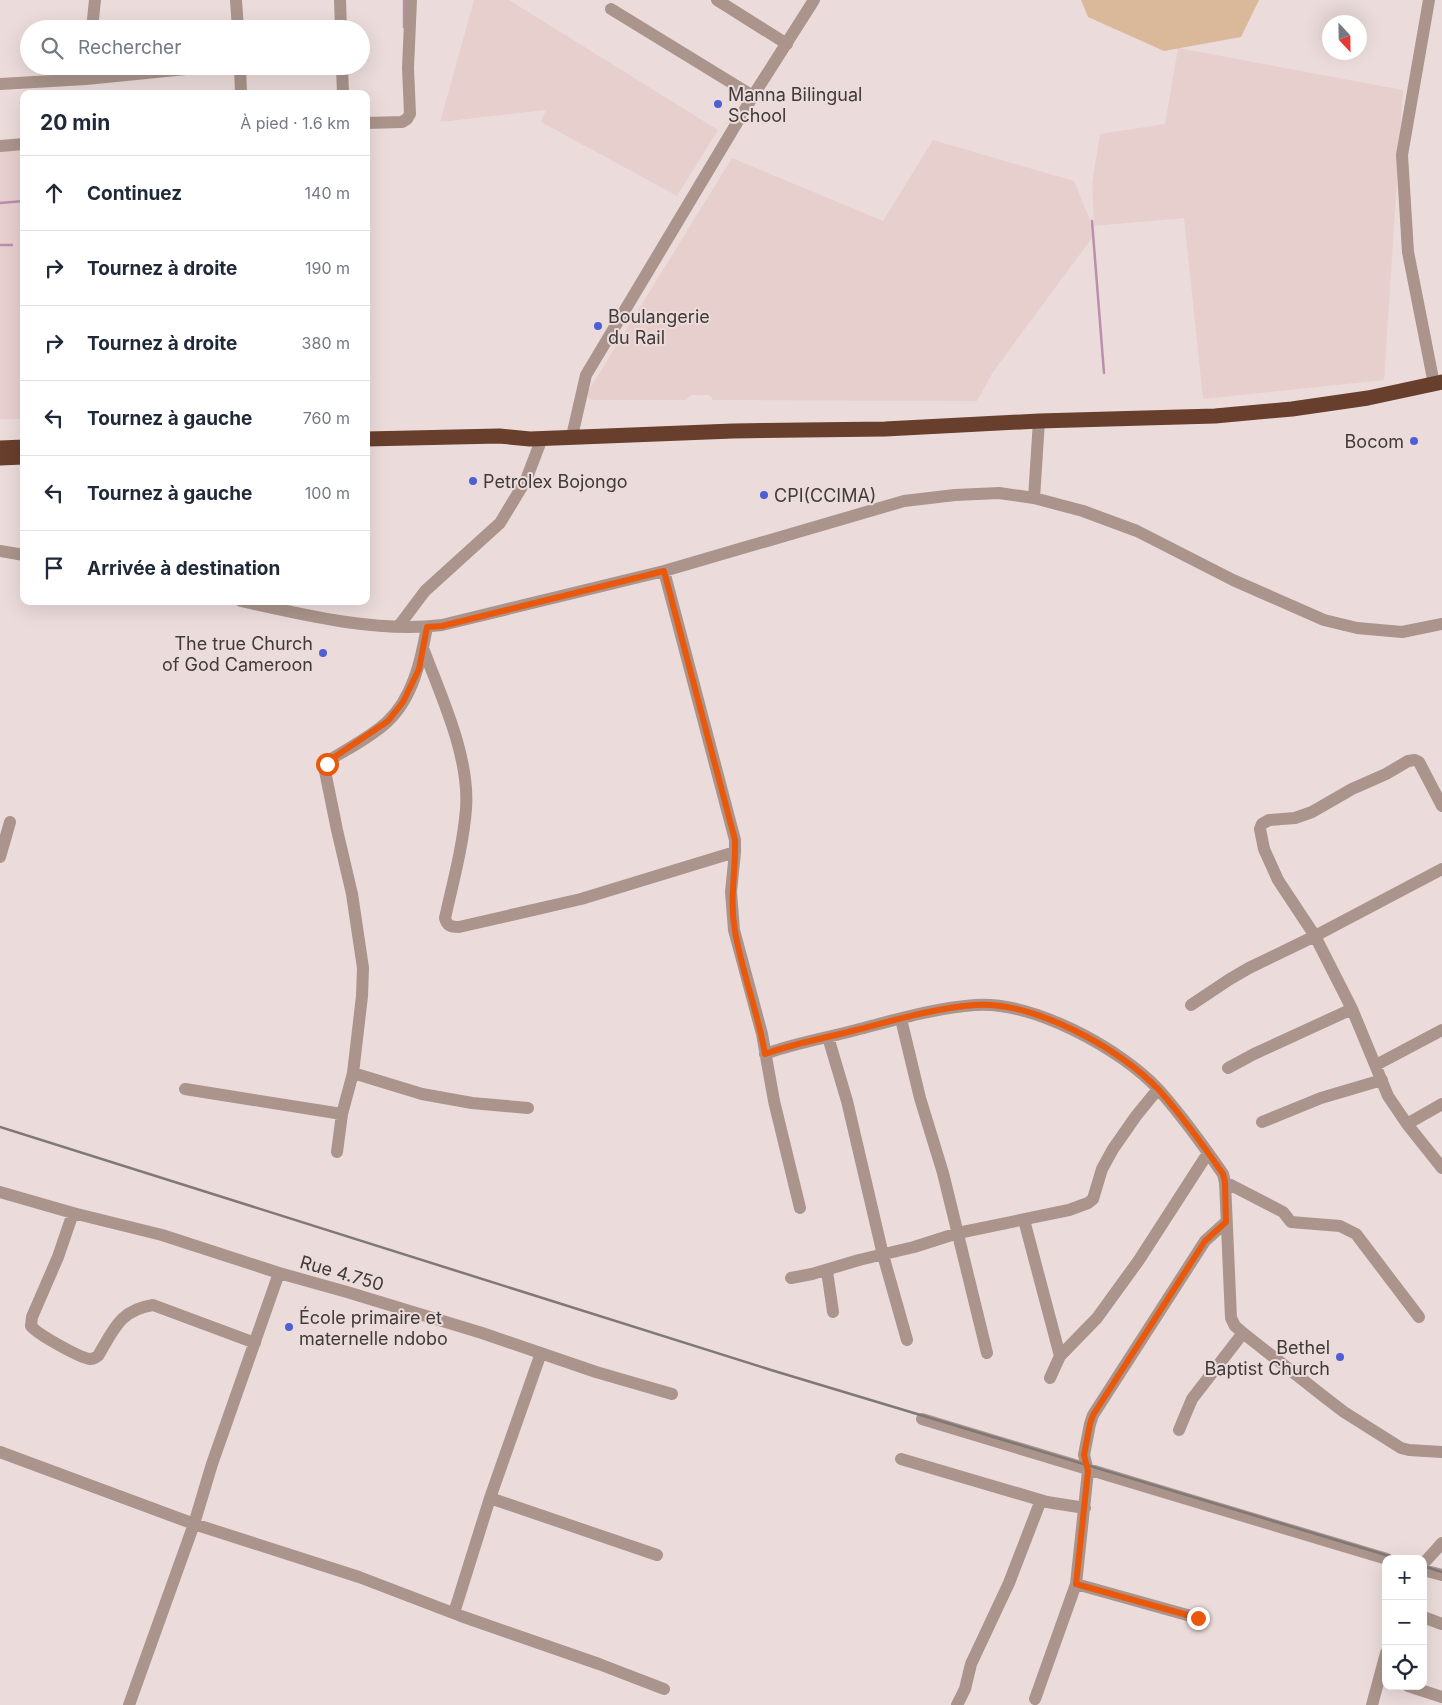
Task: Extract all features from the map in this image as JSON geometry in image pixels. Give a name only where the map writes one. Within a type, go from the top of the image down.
[{"type":"highway","points":[[370,439],[498,436],[536,438],[733,431],[885,429],[1039,421],[1215,416],[1292,409],[1368,398],[1438,383]]},
{"type":"highway","points":[[370,447],[518,444],[536,438]]},
{"type":"highway","points":[[0,448],[20,447]]},
{"type":"highway","points":[[0,458],[20,458]]},
{"type":"street","points":[[93,20],[96,0]]},
{"type":"street","points":[[236,0],[237,20]]},
{"type":"street","points":[[340,0],[341,20]]},
{"type":"street","points":[[370,123],[402,122],[410,114],[408,68],[411,0]]},
{"type":"street","points":[[717,0],[787,44]]},
{"type":"street","points":[[572,436],[586,375],[753,96],[814,0]]},
{"type":"street","points":[[1429,0],[1402,155],[1408,252],[1438,383]]},
{"type":"street","points":[[611,9],[753,96]]},
{"type":"street","points":[[0,84],[71,75]]},
{"type":"street","points":[[240,75],[241,90]]},
{"type":"street","points":[[342,75],[343,90]]},
{"type":"street","points":[[0,146],[20,144]]},
{"type":"street","points":[[1034,498],[1039,421]]},
{"type":"street","points":[[398,627],[425,592],[500,523],[526,480],[536,438]]},
{"type":"street","points":[[258,605],[303,615],[398,627],[442,626],[664,571],[904,501],[955,495],[999,493],[1034,498],[1083,511],[1137,531],[1233,580],[1324,620],[1357,628],[1402,632],[1442,624]]},
{"type":"street","points":[[0,551],[20,554]]},
{"type":"street","points":[[664,571],[735,840],[731,892],[734,930],[762,1034],[774,1101],[800,1208]]},
{"type":"street","points":[[337,1152],[342,1114],[353,1073],[362,996],[363,968],[352,894],[325,771],[327,764],[333,758],[388,721],[403,702],[419,669],[427,627]]},
{"type":"street","points":[[423,648],[451,723],[465,784],[466,809],[459,857],[445,918],[446,923],[459,927],[580,899],[735,852]]},
{"type":"street","points":[[1442,806],[1419,762],[1415,760],[1408,761],[1386,774],[1352,789],[1312,812],[1295,818],[1269,820],[1262,824],[1260,828],[1260,838],[1274,872],[1315,936],[1352,1009],[1388,1096],[1407,1124],[1442,1168]]},
{"type":"street","points":[[0,856],[10,822]]},
{"type":"street","points":[[1192,1005],[1250,968],[1442,869]]},
{"type":"street","points":[[765,1054],[790,1045],[828,1038],[900,1019],[975,1005],[1004,1006],[1033,1013],[1092,1041],[1121,1058],[1158,1090],[1223,1174],[1225,1182],[1231,1318],[1235,1326],[1344,1412],[1400,1448],[1442,1452]]},
{"type":"street","points":[[1228,1068],[1352,1009]]},
{"type":"street","points":[[900,1019],[958,1233],[987,1353]]},
{"type":"street","points":[[1376,1066],[1442,1030]]},
{"type":"street","points":[[828,1038],[847,1101],[883,1255],[907,1340]]},
{"type":"street","points":[[353,1073],[422,1094],[472,1103],[528,1108]]},
{"type":"street","points":[[1262,1122],[1321,1098],[1382,1080]]},
{"type":"street","points":[[185,1089],[342,1114]]},
{"type":"street","points":[[791,1278],[827,1271],[859,1260],[914,1247],[958,1233],[1069,1210],[1091,1201],[1102,1169],[1113,1149],[1136,1116],[1158,1090]]},
{"type":"street","points":[[1407,1124],[1442,1104]]},
{"type":"street","points":[[1050,1378],[1060,1356],[1097,1318],[1139,1260],[1208,1153]]},
{"type":"street","points":[[1225,1182],[1283,1212],[1291,1222],[1340,1226],[1356,1234],[1419,1317]]},
{"type":"street","name":"Rue 4.750","points":[[0,1192],[73,1213],[162,1235],[279,1273],[541,1353],[596,1372],[672,1394]]},
{"type":"street","points":[[73,1213],[58,1257],[32,1318],[31,1326],[37,1332],[64,1348],[88,1359],[94,1358],[98,1356],[113,1330],[128,1312],[153,1305],[254,1343]]},
{"type":"street","points":[[1024,1220],[1060,1356]]},
{"type":"street","points":[[1035,1699],[1076,1584],[1088,1471],[1084,1455],[1093,1415],[1205,1241],[1226,1222]]},
{"type":"street","points":[[827,1271],[833,1312]]},
{"type":"street","points":[[129,1705],[194,1524],[212,1464],[279,1273]]},
{"type":"street","points":[[1179,1430],[1192,1399],[1243,1333]]},
{"type":"street","points":[[454,1614],[490,1498],[541,1353]]},
{"type":"street","points":[[922,1420],[1382,1557]]},
{"type":"street","points":[[0,1452],[194,1524],[359,1577],[454,1614],[599,1664],[664,1689]]},
{"type":"street","points":[[901,1459],[1041,1500],[1085,1508]]},
{"type":"street","points":[[490,1498],[657,1555]]},
{"type":"street","points":[[957,1705],[965,1689],[971,1664],[1009,1583],[1041,1500]]},
{"type":"street","points":[[1427,1560],[1442,1543]]},
{"type":"street","points":[[1427,1571],[1442,1575]]},
{"type":"street","points":[[1076,1584],[1198,1618]]},
{"type":"street","points":[[1427,1618],[1442,1624]]},
{"type":"street","points":[[1372,1705],[1382,1680]]},
{"type":"street","points":[[1420,1690],[1442,1697]]},
{"type":"shaded area","points":[[474,0],[509,0],[718,130],[677,196],[541,122],[546,110],[440,122]]},
{"type":"shaded area","points":[[1081,0],[1259,0],[1241,37],[1164,51],[1088,17]]},
{"type":"shaded area","points":[[1178,48],[1403,90],[1384,380],[1203,399],[1184,218],[1094,226],[1092,183],[1100,134],[1165,124]]},
{"type":"shaded area","points":[[933,140],[1074,181],[1090,220],[1092,238],[993,372],[977,401],[713,400],[710,396],[706,395],[691,395],[686,400],[592,400],[588,398],[587,393],[732,158],[883,221]]},
{"type":"shaded area","points":[[20,150],[20,419],[0,419],[0,151]]},
{"type":"waterway","points":[[404,1],[404,27]]},
{"type":"waterway","points":[[0,203],[20,201]]},
{"type":"waterway","points":[[1092,221],[1104,373]]},
{"type":"waterway","points":[[0,245],[12,245]]},
{"type":"railway","points":[[0,1127],[771,1370],[1386,1555]]},
{"type":"railway","points":[[1427,1567],[1442,1572]]},
{"type":"place","name":"Manna Bilingual School","points":[[718,104]]},
{"type":"place","name":"Boulangerie du Rail","points":[[598,326]]},
{"type":"place","name":"Bocom","points":[[1414,441]]},
{"type":"place","name":"Petrolex Bojongo","points":[[473,481]]},
{"type":"place","name":"CPI(CCIMA)","points":[[764,495]]},
{"type":"place","name":"The true Church of God Cameroon","points":[[323,653]]},
{"type":"place","name":"École primaire et maternelle ndobo","points":[[289,1327]]},
{"type":"place","name":"Bethel Baptist Church","points":[[1340,1357]]},
{"type":"route","points":[[327,764],[388,721],[403,702],[419,669],[427,627],[442,626],[664,571],[735,840],[731,892],[734,930],[762,1034],[765,1054],[790,1045],[828,1038],[942,1010],[975,1005],[1004,1006],[1033,1013],[1092,1041],[1128,1063],[1158,1090],[1223,1174],[1226,1222],[1205,1241],[1093,1415],[1085,1444],[1084,1455],[1088,1471],[1076,1584],[1198,1618]]}]
